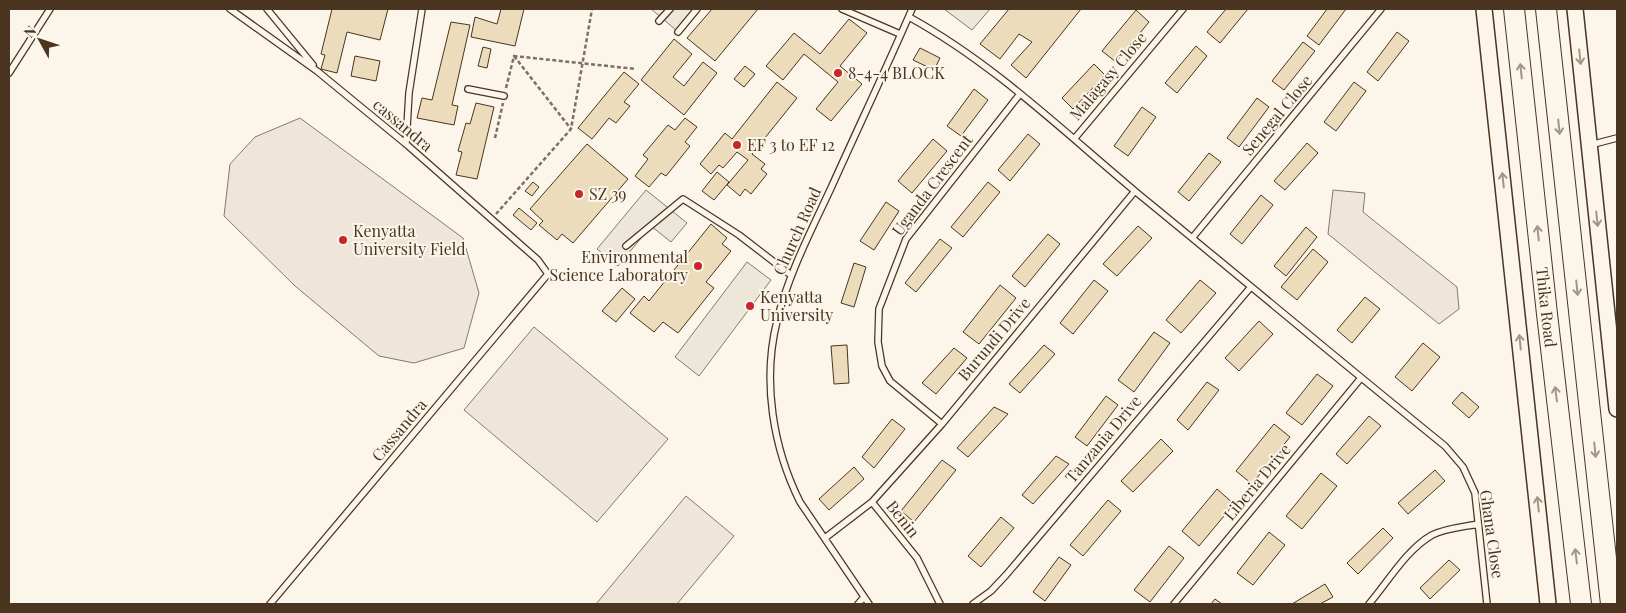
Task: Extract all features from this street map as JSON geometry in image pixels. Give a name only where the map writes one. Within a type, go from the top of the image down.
[{"type":"highway","name":"Thika Road","points":[[1514,9],[1546,314],[1581,604]]},
{"type":"highway","name":"Thika Road","points":[[1546,9],[1612,604]]},
{"type":"main road","name":"Thika Road","points":[[1484,9],[1548,604]]},
{"type":"main road","points":[[1575,9],[1617,409]]},
{"type":"lane","points":[[9,73],[50,9]]},
{"type":"lane","name":"cassandra","points":[[230,9],[317,71],[406,144],[538,260],[548,274]]},
{"type":"lane","points":[[267,9],[317,71]]},
{"type":"lane","points":[[406,144],[409,93],[422,9]]},
{"type":"lane","points":[[659,21],[670,9]]},
{"type":"lane","points":[[678,32],[697,9]]},
{"type":"lane","points":[[842,9],[900,34]]},
{"type":"lane","name":"Church Road","points":[[869,604],[800,502],[791,484],[782,459],[772,415],[770,370],[776,322],[791,276],[912,9]]},
{"type":"lane","name":"Malagasy Close","points":[[1074,138],[1183,9]]},
{"type":"lane","name":"Senegal Close","points":[[1193,237],[1381,9]]},
{"type":"lane","name":"Ghana Close","points":[[909,17],[938,33],[1020,94],[1193,237],[1250,288],[1445,446],[1470,479],[1475,494],[1487,604]]},
{"type":"lane","points":[[468,89],[504,96]]},
{"type":"lane","name":"Uganda Crescent","points":[[942,424],[890,380],[882,366],[878,342],[879,308],[906,239],[1020,94]]},
{"type":"lane","points":[[1590,145],[1617,138]]},
{"type":"lane","name":"Burundi Drive","points":[[872,502],[942,424],[1135,191]]},
{"type":"lane","points":[[626,246],[683,199],[739,234],[791,276]]},
{"type":"lane","name":"Cassandra","points":[[270,604],[548,274]]},
{"type":"lane","name":"Tanzania Drive","points":[[973,604],[991,592],[1006,575],[1250,288]]},
{"type":"lane","name":"Liberia Drive","points":[[1174,604],[1361,378]]},
{"type":"lane","name":"Benin","points":[[825,538],[872,502],[917,558],[940,604]]},
{"type":"lane","points":[[1368,604],[1418,545],[1433,535],[1447,530],[1478,524]]},
{"type":"lane","points":[[858,604],[864,597]]},
{"type":"path","points":[[492,219],[571,129],[592,9]]},
{"type":"path","points":[[514,56],[636,69]]},
{"type":"path","points":[[495,138],[514,56]]},
{"type":"path","points":[[514,56],[571,129]]},
{"type":"shaded area","points":[[651,9],[694,9],[676,30]]},
{"type":"shaded area","points":[[944,9],[990,9],[972,30]]},
{"type":"shaded area","points":[[300,118],[463,238],[479,293],[464,348],[414,363],[379,356],[295,286],[224,216],[230,164],[255,137]]},
{"type":"shaded area","points":[[646,190],[687,223],[671,242],[651,226],[618,266],[597,249]]},
{"type":"shaded area","points":[[1333,190],[1365,193],[1363,212],[1457,287],[1459,309],[1439,324],[1328,234]]},
{"type":"shaded area","points":[[747,262],[771,280],[699,376],[675,357]]},
{"type":"shaded area","points":[[534,327],[668,439],[597,522],[464,410]]},
{"type":"shaded area","points":[[686,496],[734,536],[677,604],[596,604]]},
{"type":"building","points":[[332,9],[388,9],[380,40],[347,32],[337,73],[321,69],[325,55],[321,54]]},
{"type":"building","points":[[501,9],[524,9],[515,46],[471,37],[475,17],[497,24]]},
{"type":"building","points":[[712,9],[758,9],[715,61],[687,38]]},
{"type":"building","points":[[1009,9],[1081,9],[1026,78],[1011,65],[1032,42],[1019,34],[1000,59],[980,44]]},
{"type":"building","points":[[1226,9],[1248,9],[1220,43],[1207,32]]},
{"type":"building","points":[[1327,9],[1346,9],[1319,45],[1307,36]]},
{"type":"building","points":[[1136,10],[1149,22],[1116,62],[1102,51]]},
{"type":"building","name":"8-4-4 BLOCK","points":[[849,19],[867,33],[840,66],[862,84],[831,121],[816,109],[838,82],[804,54],[783,80],[766,66],[794,33],[820,54]]},
{"type":"building","points":[[451,22],[470,25],[452,105],[458,106],[454,125],[417,118],[422,98],[432,100]]},
{"type":"building","points":[[1397,32],[1409,41],[1378,81],[1367,72]]},
{"type":"building","points":[[674,39],[692,54],[673,77],[684,86],[703,62],[717,73],[684,115],[641,80]]},
{"type":"building","points":[[1303,42],[1315,51],[1284,90],[1272,81]]},
{"type":"building","points":[[1196,46],[1207,56],[1177,93],[1165,83]]},
{"type":"building","points":[[483,47],[491,49],[487,68],[478,66]]},
{"type":"building","points":[[920,48],[940,58],[934,70],[913,60]]},
{"type":"building","points":[[355,56],[380,61],[376,81],[351,76]]},
{"type":"building","points":[[1094,64],[1105,75],[1073,109],[1062,98]]},
{"type":"building","points":[[745,66],[755,74],[744,87],[734,79]]},
{"type":"building","points":[[624,72],[639,84],[624,102],[630,106],[616,123],[609,118],[592,139],[578,128]]},
{"type":"building","name":"EF 3 to EF 12","points":[[777,82],[797,98],[752,154],[765,164],[761,169],[767,174],[751,194],[745,189],[740,196],[727,185],[748,160],[737,152],[723,168],[719,165],[711,174],[700,164],[725,133],[732,139]]},
{"type":"building","points":[[1354,82],[1366,91],[1336,131],[1324,122]]},
{"type":"building","points":[[974,89],[988,100],[961,136],[947,126]]},
{"type":"building","points":[[1257,98],[1269,107],[1239,147],[1227,138]]},
{"type":"building","points":[[476,103],[494,107],[477,179],[456,175],[462,152],[458,151],[466,123],[470,124]]},
{"type":"building","points":[[1142,107],[1156,117],[1128,156],[1114,146]]},
{"type":"building","points":[[685,118],[697,127],[685,142],[690,146],[666,176],[661,173],[649,187],[635,176],[648,159],[643,155],[668,125],[675,130]]},
{"type":"building","points":[[1028,134],[1040,144],[1010,181],[998,170]]},
{"type":"building","points":[[933,139],[947,151],[912,193],[898,181]]},
{"type":"building","points":[[1307,143],[1318,153],[1285,190],[1274,181]]},
{"type":"building","name":"SZ 39","points":[[587,144],[628,179],[573,243],[562,234],[557,240],[539,225],[543,221],[530,209]]},
{"type":"building","points":[[1209,153],[1221,162],[1189,201],[1178,192]]},
{"type":"building","points":[[717,172],[729,182],[714,200],[702,191]]},
{"type":"building","points":[[533,182],[539,187],[532,196],[525,191]]},
{"type":"building","points":[[988,182],[1000,192],[963,237],[951,227]]},
{"type":"building","points":[[1261,195],[1273,205],[1242,244],[1230,234]]},
{"type":"building","points":[[886,202],[899,211],[874,250],[860,241]]},
{"type":"building","points":[[519,208],[537,223],[531,230],[513,215]]},
{"type":"building","name":"Environmental Science Laboratory","points":[[711,224],[727,238],[722,244],[731,251],[706,282],[714,288],[678,333],[663,322],[654,332],[630,313],[644,296],[649,301]]},
{"type":"building","points":[[1138,226],[1152,238],[1117,276],[1103,264]]},
{"type":"building","points":[[1306,227],[1317,237],[1286,276],[1274,266]]},
{"type":"building","points":[[1048,234],[1060,244],[1025,287],[1012,276]]},
{"type":"building","points":[[940,239],[952,248],[916,292],[905,283]]},
{"type":"building","points":[[1313,249],[1328,262],[1297,300],[1281,287]]},
{"type":"building","points":[[854,263],[866,267],[854,307],[841,303]]},
{"type":"building","points":[[1094,280],[1108,291],[1073,334],[1060,323]]},
{"type":"building","points":[[1200,280],[1216,293],[1181,333],[1166,320]]},
{"type":"building","points":[[1000,285],[1016,298],[979,344],[963,332]]},
{"type":"building","points":[[622,288],[635,299],[616,322],[602,311]]},
{"type":"building","points":[[1365,297],[1380,309],[1352,343],[1337,330]]},
{"type":"building","points":[[1259,321],[1273,334],[1239,371],[1225,358]]},
{"type":"building","points":[[1154,332],[1170,343],[1134,392],[1118,380]]},
{"type":"building","points":[[1423,343],[1440,357],[1412,391],[1395,377]]},
{"type":"building","points":[[847,345],[849,383],[834,384],[831,346]]},
{"type":"building","points":[[1044,345],[1055,354],[1020,393],[1009,384]]},
{"type":"building","points":[[954,348],[967,358],[936,394],[922,383]]},
{"type":"building","points":[[1317,374],[1333,386],[1302,425],[1286,413]]},
{"type":"building","points":[[1207,382],[1219,390],[1188,430],[1177,420]]},
{"type":"building","points":[[1462,392],[1479,407],[1469,418],[1452,403]]},
{"type":"building","points":[[1106,396],[1118,405],[1087,446],[1075,437]]},
{"type":"building","points":[[994,407],[1008,414],[968,457],[957,448]]},
{"type":"building","points":[[1369,416],[1381,426],[1347,464],[1336,454]]},
{"type":"building","points":[[892,419],[905,429],[874,468],[862,457]]},
{"type":"building","points":[[1274,424],[1290,437],[1252,484],[1236,471]]},
{"type":"building","points":[[1161,439],[1173,451],[1133,492],[1121,481]]},
{"type":"building","points":[[1056,456],[1069,464],[1033,504],[1022,495]]},
{"type":"building","points":[[942,460],[956,470],[914,522],[901,511]]},
{"type":"building","points":[[854,467],[864,479],[829,510],[819,499]]},
{"type":"building","points":[[1435,470],[1445,481],[1408,514],[1398,503]]},
{"type":"building","points":[[1321,473],[1337,486],[1302,529],[1286,516]]},
{"type":"building","points":[[1217,489],[1234,504],[1199,546],[1182,531]]},
{"type":"building","points":[[1108,500],[1121,511],[1083,556],[1070,545]]},
{"type":"building","points":[[1001,517],[1014,528],[981,567],[968,556]]},
{"type":"building","points":[[1383,528],[1393,538],[1358,574],[1347,563]]},
{"type":"building","points":[[1269,532],[1285,545],[1253,585],[1237,573]]},
{"type":"building","points":[[1169,546],[1184,558],[1150,602],[1134,590]]},
{"type":"building","points":[[1059,557],[1071,565],[1045,601],[1033,592]]},
{"type":"building","points":[[1449,560],[1460,570],[1430,599],[1420,588]]},
{"type":"building","points":[[1325,584],[1333,597],[1320,604],[1292,604]]},
{"type":"building","points":[[1215,599],[1222,604],[1211,604]]},
{"type":"place","name":"8-4-4 BLOCK","points":[[838,73]]},
{"type":"place","name":"EF 3 to EF 12","points":[[737,145]]},
{"type":"place","name":"SZ 39","points":[[579,194]]},
{"type":"place","name":"Kenyatta University Field","points":[[343,240]]},
{"type":"place","name":"Environmental Science Laboratory","points":[[698,266]]},
{"type":"place","name":"Kenyatta University","points":[[750,306]]}]
